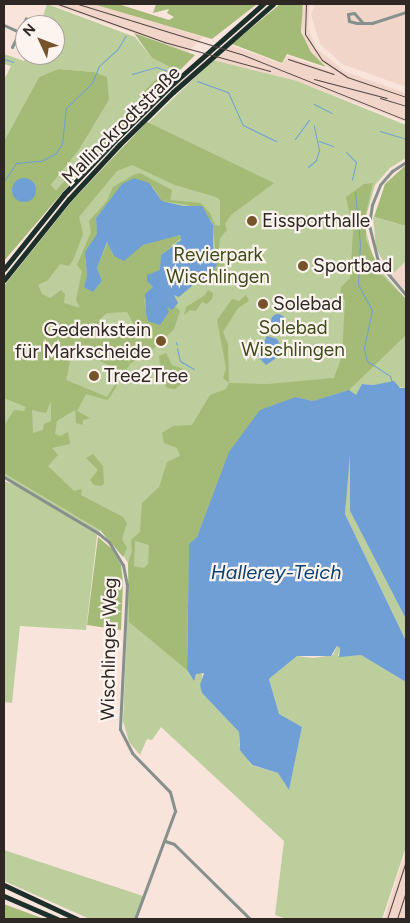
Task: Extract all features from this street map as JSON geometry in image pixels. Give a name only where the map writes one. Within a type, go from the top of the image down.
[{"type":"highway","name":"Mallinckrodtstraße","points":[[4,269],[64,194],[115,140],[168,88],[263,4]]},
{"type":"highway","name":"Mallinckrodtstraße","points":[[4,280],[69,199],[119,145],[173,92],[274,4]]},
{"type":"highway","points":[[4,887],[77,919]]},
{"type":"highway","points":[[4,897],[57,919]]},
{"type":"street","points":[[363,23],[354,13],[348,14],[349,21],[363,23],[380,21],[406,12]]},
{"type":"street","points":[[12,48],[15,41]]},
{"type":"street","points":[[406,162],[392,171],[380,185],[372,205],[369,225],[378,262],[406,295]]},
{"type":"street","name":"Wischlinger Weg","points":[[4,477],[98,533],[109,542],[122,561],[127,585],[120,729],[128,748],[163,784],[174,800],[174,818],[135,919]]},
{"type":"street","points":[[165,841],[174,844],[250,919]]},
{"type":"shaded area","points":[[50,4],[93,4],[203,37],[188,52]]},
{"type":"shaded area","points":[[304,4],[310,4],[308,28],[316,48],[346,72],[406,93],[406,122],[297,81],[213,60],[230,45],[282,64],[287,56],[332,71],[314,55],[304,39],[301,18]]},
{"type":"shaded area","points":[[315,4],[406,4],[406,87],[342,64],[320,44],[311,15]]},
{"type":"shaded area","points":[[406,261],[406,291],[391,276]]},
{"type":"shaded area","points":[[406,851],[406,919],[384,919],[389,903]]},
{"type":"green space","points":[[47,4],[135,37],[152,58],[174,69],[159,76],[141,94],[144,101],[108,133],[56,190],[51,185],[79,150],[109,100],[94,72],[58,69],[39,77],[4,141],[4,80],[11,66],[4,64],[4,54],[15,58],[15,65],[65,65],[65,15],[43,15]]},
{"type":"green space","points":[[93,4],[118,4],[169,20],[174,17],[167,13],[169,9],[153,13],[156,4],[257,4],[212,39]]},
{"type":"green space","points":[[280,4],[303,4],[301,32],[311,52],[326,67],[287,54],[282,63],[232,44]]},
{"type":"green space","points":[[134,33],[195,55],[86,165],[4,261],[4,141],[39,77],[58,69],[94,72],[107,77],[109,100],[79,150],[51,185],[56,190],[108,133],[143,101],[141,94],[159,76],[174,69],[152,58]]},
{"type":"green space","name":"Revierpark Wischlingen","points":[[213,60],[297,81],[406,125],[406,158],[390,168],[375,185],[364,224],[375,264],[406,299],[406,388],[363,384],[356,395],[313,401],[296,397],[229,452],[197,537],[187,607],[187,670],[194,680],[196,674],[202,671],[202,693],[239,732],[239,745],[251,765],[278,773],[289,789],[302,727],[279,715],[269,679],[297,656],[313,658],[333,655],[337,646],[340,648],[338,656],[361,655],[406,682],[406,847],[382,919],[287,919],[275,915],[284,841],[161,727],[152,740],[147,739],[140,755],[129,742],[123,721],[128,563],[119,549],[100,530],[97,536],[86,630],[20,626],[12,703],[4,702],[4,481],[18,486],[4,477],[4,286],[72,201],[122,148]]},
{"type":"green space","points":[[147,122],[274,183],[231,215],[225,224],[227,230],[220,238],[219,249],[226,258],[218,282],[212,274],[217,265],[212,221],[188,205],[162,201],[153,187],[113,196],[96,218],[97,234],[85,259],[87,276],[84,287],[95,290],[102,281],[97,268],[108,242],[113,255],[177,234],[181,238],[161,255],[162,268],[149,283],[153,287],[144,300],[148,321],[167,307],[172,309],[175,306],[180,311],[174,329],[156,347],[130,364],[107,400],[86,394],[77,411],[90,418],[83,420],[83,425],[76,423],[75,410],[57,421],[55,434],[60,436],[68,432],[70,444],[52,448],[58,455],[48,466],[74,491],[82,489],[81,495],[123,517],[127,523],[122,539],[127,548],[123,557],[100,530],[4,473],[5,424],[14,410],[24,411],[26,407],[4,398],[4,286],[72,201]],"holes":[[[132,165],[175,185],[216,197],[220,200],[220,226],[215,225],[210,213],[201,203],[170,200],[172,190],[140,173],[133,175],[113,187],[107,201],[89,221],[91,232],[77,265],[82,271],[76,300],[80,308],[64,303],[65,294],[61,290],[50,298],[42,294],[38,285],[48,280],[60,264],[69,266],[74,258],[83,234],[79,217],[117,171]],[[127,312],[137,331],[131,337],[100,325],[100,319],[107,313]],[[73,348],[123,372],[107,397],[66,380]],[[51,401],[51,421],[44,424],[43,430],[33,433],[32,410],[46,413]]]},
{"type":"green space","points":[[406,165],[406,226],[374,217],[385,184]]},
{"type":"green space","points":[[373,183],[366,213],[366,240],[382,275],[406,299],[406,335],[349,390],[313,401],[296,397],[210,505],[197,537],[189,544],[187,670],[129,622],[128,563],[132,551],[131,540],[140,532],[142,503],[159,487],[167,462],[180,456],[177,448],[164,443],[162,433],[173,426],[192,425],[210,395],[226,389],[229,383],[268,384],[334,378],[342,356],[345,301],[340,295],[341,287],[350,278],[351,268],[353,230],[346,197],[364,184]],"holes":[[[135,541],[149,545],[148,564],[144,568],[134,566]]]},
{"type":"green space","points":[[373,217],[406,226],[406,261],[391,276],[376,248]]},
{"type":"green space","points":[[208,290],[213,293],[212,299],[207,304],[202,302],[196,311],[190,310],[184,315],[186,307],[205,295]]},
{"type":"green space","points":[[246,295],[249,301],[238,308],[223,332],[228,344],[229,383],[223,378],[226,368],[217,320],[232,299],[239,301]]},
{"type":"green space","points":[[166,353],[172,365],[189,371],[189,378],[175,389],[167,388],[162,381],[159,356]]},
{"type":"green space","points":[[93,454],[103,466],[104,484],[101,486],[94,485],[90,480],[98,470],[86,458]]},
{"type":"green space","points":[[348,454],[351,454],[350,511],[406,619],[406,641],[345,514]]},
{"type":"green space","points":[[98,537],[112,549],[121,565],[123,583],[121,630],[87,625]]},
{"type":"green space","points":[[4,850],[143,896],[135,919],[90,919],[4,881]]},
{"type":"green space","points":[[4,904],[44,919],[4,919]]},
{"type":"water","points":[[24,178],[33,181],[36,190],[33,199],[24,202],[15,199],[12,190],[15,181]]},
{"type":"water","points":[[134,178],[149,183],[162,201],[183,206],[202,206],[213,225],[213,246],[217,265],[206,281],[199,283],[193,274],[188,277],[193,285],[179,297],[174,295],[178,303],[172,310],[167,307],[169,312],[160,325],[148,321],[145,294],[153,287],[147,281],[147,275],[160,270],[161,255],[181,240],[180,235],[143,245],[124,261],[114,256],[107,242],[97,268],[102,281],[93,292],[84,287],[87,276],[85,252],[97,234],[96,218],[122,184]]},
{"type":"water","points":[[275,314],[281,314],[285,321],[281,328],[275,328],[271,324],[271,318]]},
{"type":"water","points":[[267,336],[277,339],[285,352],[266,365],[257,356]]},
{"type":"water","name":"Hallerey-Teich","points":[[394,381],[400,388],[406,388],[406,619],[350,511],[350,454],[345,514],[406,641],[406,682],[361,655],[339,657],[340,648],[337,646],[331,656],[297,656],[269,679],[279,714],[302,727],[289,790],[278,773],[252,765],[240,750],[239,732],[202,693],[200,685],[204,673],[196,674],[194,681],[187,670],[189,544],[197,537],[229,452],[260,410],[296,397],[313,401],[349,390],[356,395],[362,384],[374,385]]},
{"type":"waterway","points":[[4,181],[16,163],[41,161],[55,154],[62,144],[66,108],[92,83],[99,66],[117,50],[126,35]]},
{"type":"waterway","points":[[4,59],[14,62]]},
{"type":"waterway","points":[[132,74],[156,67],[173,73]]},
{"type":"waterway","points":[[197,81],[228,92],[243,125],[276,141]]},
{"type":"waterway","points":[[314,104],[332,113]]},
{"type":"waterway","points":[[295,139],[309,120]]},
{"type":"waterway","points":[[308,167],[316,160],[319,150],[314,126]]},
{"type":"waterway","points":[[380,131],[406,139]]},
{"type":"waterway","points":[[319,141],[333,146]]},
{"type":"waterway","points":[[346,152],[356,162],[352,180]]},
{"type":"waterway","points":[[355,192],[360,244],[358,284],[372,310],[364,349],[367,361],[390,376],[392,382]]},
{"type":"waterway","points":[[177,348],[180,361],[194,369]]},
{"type":"railway","points":[[58,4],[164,42],[270,71]]},
{"type":"railway","points":[[78,4],[241,54],[406,120]]},
{"type":"railway","points":[[306,4],[305,34],[322,60],[347,77],[406,97]]},
{"type":"railway","points":[[288,59],[334,74]]},
{"type":"railway","points":[[314,79],[387,98]]},
{"type":"railway","points":[[380,98],[406,106]]},
{"type":"railway","points":[[387,919],[406,861]]},
{"type":"railway","points":[[397,919],[406,891]]},
{"type":"place","name":"Eissporthalle","points":[[252,221]]},
{"type":"place","name":"Sportbad","points":[[303,266]]},
{"type":"place","name":"Solebad","points":[[263,304]]},
{"type":"place","name":"Gedenkstein für Markscheide","points":[[161,341]]},
{"type":"place","name":"Tree2Tree","points":[[94,376]]},
{"type":"park label","name":"Solebad Wischlingen","points":[[293,339]]}]
